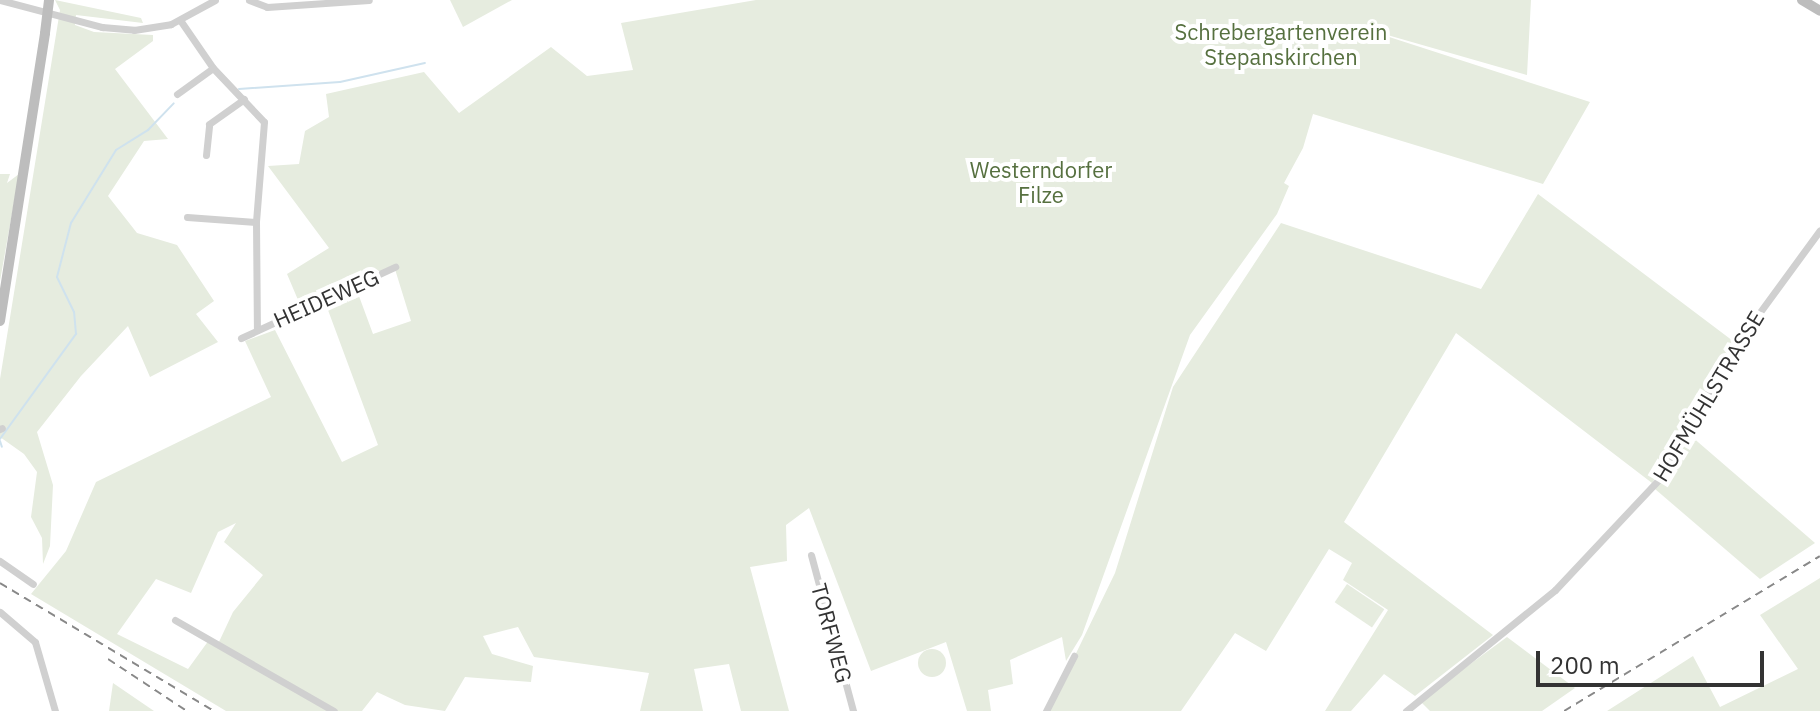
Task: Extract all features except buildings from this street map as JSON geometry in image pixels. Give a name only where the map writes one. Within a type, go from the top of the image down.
[{"type":"main road","points":[[0,321],[31,150],[49,0]]},
{"type":"main road","points":[[1802,0],[1820,11]]},
{"type":"street","points":[[0,0],[112,28],[152,28],[180,20],[215,0]]},
{"type":"street","points":[[249,0],[267,7],[369,0]]},
{"type":"street","points":[[180,20],[213,68],[264,122],[256,222],[257,330]]},
{"type":"street","points":[[177,94],[213,68]]},
{"type":"street","points":[[206,155],[209,124],[244,99]]},
{"type":"street","points":[[187,217],[256,222]]},
{"type":"street","name":"HOFMÜHLSTRASSE","points":[[1406,711],[1555,590],[1662,476],[1730,353],[1820,230]]},
{"type":"street","name":"HEIDEWEG","points":[[241,338],[395,267]]},
{"type":"street","name":"TORFWEG","points":[[811,555],[853,711]]},
{"type":"street","points":[[0,561],[33,584]]},
{"type":"street","points":[[0,612],[35,642],[55,711]]},
{"type":"street","points":[[175,620],[334,711]]},
{"type":"street","points":[[1046,711],[1074,656]]},
{"type":"green space","points":[[55,0],[141,18],[143,23],[76,15],[75,25],[94,32],[153,35],[153,41],[115,69],[168,139],[144,141],[108,196],[137,233],[177,245],[214,301],[196,314],[218,342],[150,377],[128,326],[81,376],[37,432],[53,485],[50,546],[43,564],[42,538],[31,517],[37,472],[24,454],[0,437],[0,379],[60,10]]},
{"type":"green space","points":[[450,0],[512,0],[463,27]]},
{"type":"green space","points":[[756,0],[1531,0],[1527,75],[1349,24],[1590,102],[1543,184],[1313,114],[1303,148],[1284,183],[1289,186],[1277,214],[1190,335],[1082,635],[1066,661],[1062,637],[1010,660],[1013,684],[988,690],[991,711],[967,711],[946,642],[871,671],[809,508],[786,525],[787,561],[750,567],[789,711],[741,711],[729,664],[694,669],[703,711],[640,711],[649,673],[534,657],[518,627],[483,636],[492,654],[533,666],[531,682],[465,677],[445,711],[405,705],[377,692],[362,711],[226,711],[31,594],[66,551],[96,482],[271,397],[245,341],[275,330],[342,462],[378,445],[325,302],[356,288],[373,334],[411,321],[394,266],[301,307],[287,274],[329,248],[268,166],[299,164],[305,131],[329,117],[326,94],[424,72],[459,113],[551,47],[587,76],[633,70],[621,23]],"holes":[[[236,523],[224,542],[263,575],[233,612],[218,644],[209,640],[188,669],[117,634],[156,579],[191,593],[218,532]]]},
{"type":"green space","points":[[0,174],[10,174],[7,183],[19,174],[0,281]]},
{"type":"green space","points":[[1538,194],[1733,341],[1682,439],[1652,483],[1456,333],[1344,522],[1493,635],[1415,696],[1384,674],[1351,711],[1325,711],[1388,610],[1343,580],[1352,563],[1329,549],[1266,651],[1235,633],[1181,711],[1048,711],[1115,573],[1173,387],[1281,223],[1481,289]]},
{"type":"green space","points":[[1691,436],[1815,543],[1760,579],[1655,489]]},
{"type":"green space","points":[[1820,578],[1820,711],[1607,711],[1693,656],[1720,707],[1798,669],[1760,615]]},
{"type":"green space","points":[[1347,584],[1384,609],[1372,627],[1335,602]]},
{"type":"green space","points":[[1507,637],[1575,688],[1542,711],[1430,711],[1420,701]]},
{"type":"green space","points":[[932,649],[942,653],[946,663],[942,673],[932,677],[922,673],[918,663],[922,653]]},
{"type":"green space","points":[[113,683],[154,711],[109,711]]},
{"type":"waterway","points":[[239,89],[340,82],[425,63]]},
{"type":"waterway","points":[[0,439],[76,334],[74,312],[57,277],[71,223],[116,150],[148,130],[174,103]]},
{"type":"waterway","points":[[0,441],[2,447]]},
{"type":"railway","points":[[1564,711],[1820,556]]},
{"type":"railway","points":[[0,583],[214,711]]},
{"type":"railway","points":[[108,659],[187,711]]},
{"type":"park label","name":"Schrebergartenverein Stepanskirchen","points":[[1281,44]]},
{"type":"park label","name":"Westerndorfer Filze","points":[[1041,182]]}]
